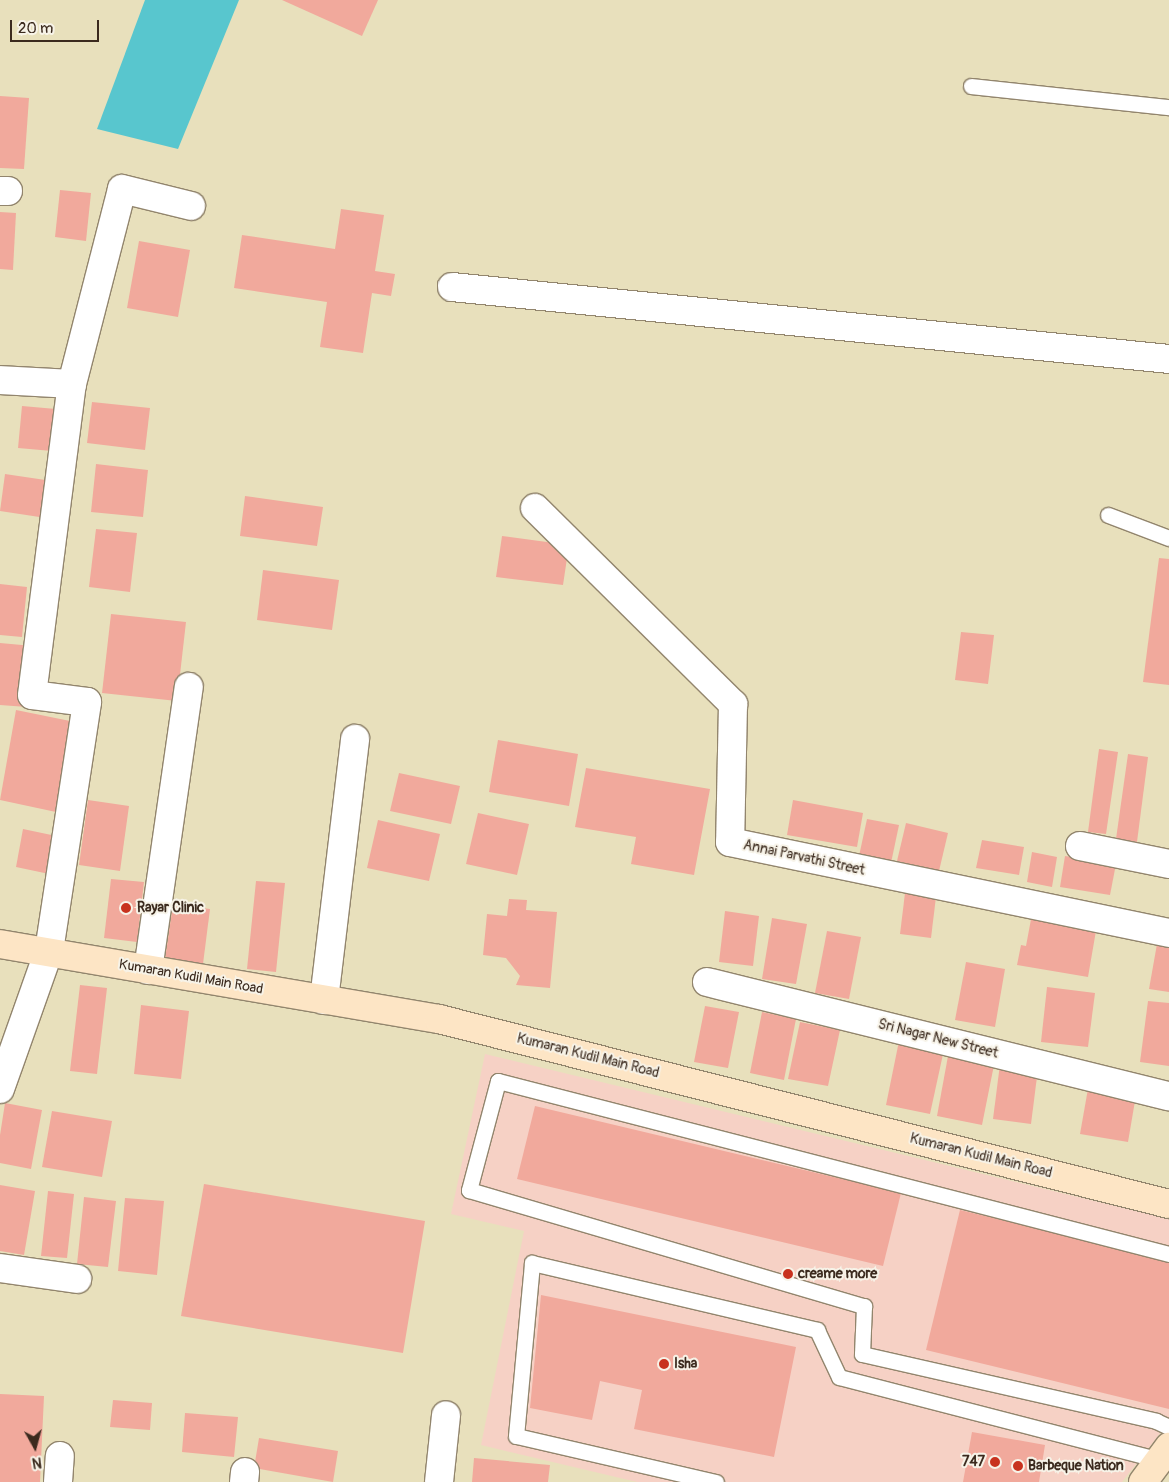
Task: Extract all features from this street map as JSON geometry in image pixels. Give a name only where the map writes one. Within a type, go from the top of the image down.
[{"type":"street","points":[[0,1089],[49,951],[87,702],[32,694],[72,384],[122,189],[191,206]]},
{"type":"street","points":[[452,287],[1169,360]]},
{"type":"street","points":[[0,380],[72,384]]},
{"type":"street","name":"Annai Parvathi Street","points":[[535,508],[733,704],[730,842],[1169,932]]},
{"type":"street","points":[[148,970],[189,687]]},
{"type":"street","points":[[324,1000],[355,739]]},
{"type":"street","points":[[1080,846],[1169,864]]},
{"type":"street","name":"Kumaran Kudil Main Road","points":[[0,944],[439,1019],[1169,1204]]},
{"type":"street","name":"Sri Nagar New Street","points":[[707,982],[1169,1096]]},
{"type":"street","points":[[0,1268],[77,1280]]},
{"type":"street","points":[[439,1482],[446,1415]]},
{"type":"street","points":[[1143,1482],[1164,1454]]},
{"type":"lane","points":[[971,86],[1169,107]]},
{"type":"lane","points":[[1108,515],[1169,538]]},
{"type":"lane","points":[[1169,1254],[498,1082],[469,1190],[864,1306],[862,1354],[1156,1421],[1169,1427]]},
{"type":"lane","points":[[716,1482],[516,1436],[532,1263],[817,1330],[840,1377],[1164,1454]]},
{"type":"shaded area","points":[[485,1054],[1169,1219],[1169,1422],[1122,1482],[637,1482],[481,1445],[524,1231],[451,1214]]},
{"type":"water","points":[[145,0],[239,0],[178,149],[97,129]]},
{"type":"building","points":[[282,0],[378,0],[362,36]]},
{"type":"building","points":[[0,96],[29,98],[24,169],[0,168]]},
{"type":"building","points":[[60,190],[91,193],[86,241],[55,237]]},
{"type":"building","points":[[341,209],[384,215],[375,271],[395,274],[391,296],[372,293],[363,353],[320,347],[327,302],[234,288],[242,235],[335,249]]},
{"type":"building","points":[[0,212],[16,213],[13,270],[0,269]]},
{"type":"building","points":[[139,241],[190,250],[178,317],[127,308]]},
{"type":"building","points":[[92,402],[150,408],[145,450],[87,443]]},
{"type":"building","points":[[22,406],[56,409],[52,451],[18,448]]},
{"type":"building","points":[[96,464],[148,470],[143,517],[91,512]]},
{"type":"building","points":[[5,474],[52,481],[46,518],[0,511]]},
{"type":"building","points":[[245,496],[323,507],[317,546],[240,536]]},
{"type":"building","points":[[96,529],[137,533],[130,592],[89,587]]},
{"type":"building","points":[[502,536],[569,545],[563,585],[496,577]]},
{"type":"building","points":[[1159,558],[1169,559],[1169,685],[1143,682]]},
{"type":"building","points":[[263,570],[339,580],[332,630],[257,620]]},
{"type":"building","points":[[0,584],[27,587],[22,637],[0,635]]},
{"type":"building","points":[[111,614],[186,622],[177,701],[102,693]]},
{"type":"building","points":[[961,632],[994,635],[988,684],[955,680]]},
{"type":"building","points":[[0,643],[33,646],[27,707],[0,705]]},
{"type":"building","points":[[16,710],[75,722],[56,812],[0,800]]},
{"type":"building","points":[[498,740],[578,754],[569,806],[489,792]]},
{"type":"building","points":[[1099,749],[1118,752],[1106,834],[1088,832]]},
{"type":"building","points":[[1128,754],[1148,757],[1137,842],[1116,839]]},
{"type":"building","points":[[586,768],[710,789],[694,875],[631,864],[636,837],[575,827]]},
{"type":"building","points":[[399,773],[460,786],[451,824],[390,811]]},
{"type":"building","points":[[88,800],[129,806],[120,871],[79,865]]},
{"type":"building","points":[[793,800],[863,813],[857,847],[787,835]]},
{"type":"building","points":[[478,813],[529,824],[517,875],[466,864]]},
{"type":"building","points":[[867,819],[899,825],[891,863],[859,856]]},
{"type":"building","points":[[378,820],[440,834],[429,881],[367,868]]},
{"type":"building","points":[[906,823],[948,833],[939,871],[897,861]]},
{"type":"building","points":[[23,829],[61,837],[54,875],[16,867]]},
{"type":"building","points":[[982,840],[1024,847],[1019,875],[976,868]]},
{"type":"building","points":[[1032,852],[1057,857],[1052,887],[1027,882]]},
{"type":"building","points":[[1065,856],[1116,864],[1110,895],[1060,887]]},
{"type":"building","points":[[111,879],[144,882],[137,942],[104,938]]},
{"type":"building","points":[[256,881],[285,883],[276,972],[247,969]]},
{"type":"building","points":[[905,893],[936,897],[931,938],[900,934]]},
{"type":"building","points":[[509,899],[527,900],[526,910],[557,912],[550,988],[516,985],[520,976],[506,958],[483,955],[487,914],[507,916]]},
{"type":"building","points":[[173,904],[210,909],[203,964],[165,959]]},
{"type":"building","points":[[725,911],[759,916],[753,966],[719,962]]},
{"type":"building","points":[[1032,914],[1097,925],[1088,977],[1017,965],[1021,945],[1026,946]]},
{"type":"building","points":[[772,918],[807,924],[796,984],[762,979]]},
{"type":"building","points":[[827,931],[861,937],[849,999],[815,993]]},
{"type":"building","points":[[1157,944],[1169,946],[1169,992],[1149,989]]},
{"type":"building","points":[[966,962],[1005,969],[995,1027],[955,1020]]},
{"type":"building","points":[[80,985],[107,988],[97,1074],[70,1071]]},
{"type":"building","points":[[1047,987],[1095,993],[1088,1047],[1041,1042]]},
{"type":"building","points":[[1148,1001],[1169,1003],[1169,1066],[1140,1062]]},
{"type":"building","points":[[141,1005],[189,1011],[181,1079],[134,1074]]},
{"type":"building","points":[[705,1006],[739,1012],[728,1068],[694,1062]]},
{"type":"building","points":[[762,1012],[796,1019],[784,1080],[750,1073]]},
{"type":"building","points":[[800,1022],[840,1030],[828,1086],[788,1079]]},
{"type":"building","points":[[900,1036],[945,1045],[930,1114],[886,1105]]},
{"type":"building","points":[[948,1056],[994,1065],[982,1125],[937,1116]]},
{"type":"building","points":[[1000,1064],[1038,1069],[1031,1124],[993,1119]]},
{"type":"building","points":[[1089,1083],[1135,1101],[1128,1142],[1080,1134]]},
{"type":"building","points":[[5,1103],[42,1110],[31,1169],[0,1163],[0,1135]]},
{"type":"building","points":[[535,1106],[901,1193],[883,1266],[517,1179]]},
{"type":"building","points":[[52,1111],[112,1121],[102,1177],[42,1167]]},
{"type":"building","points":[[204,1184],[425,1221],[403,1353],[181,1316]]},
{"type":"building","points":[[0,1185],[35,1191],[24,1255],[0,1251]]},
{"type":"building","points":[[48,1191],[74,1194],[67,1258],[41,1256]]},
{"type":"building","points":[[84,1197],[116,1201],[108,1267],[77,1264]]},
{"type":"building","points":[[125,1198],[164,1201],[157,1275],[118,1271]]},
{"type":"building","points":[[960,1210],[1169,1260],[1169,1409],[926,1350]]},
{"type":"building","name":"Isha","points":[[541,1295],[796,1347],[774,1457],[634,1429],[642,1390],[600,1381],[592,1420],[530,1408]]},
{"type":"building","points":[[0,1394],[44,1396],[40,1482],[0,1482]]},
{"type":"building","points":[[113,1400],[152,1403],[150,1430],[110,1427]]},
{"type":"building","points":[[185,1413],[238,1417],[234,1457],[182,1452]]},
{"type":"building","points":[[972,1432],[1045,1445],[1039,1482],[963,1482]]},
{"type":"building","points":[[259,1438],[338,1451],[333,1482],[254,1468]]},
{"type":"building","points":[[474,1458],[550,1465],[548,1482],[472,1482]]},
{"type":"place","name":"Rayar Clinic","points":[[126,908]]},
{"type":"place","name":"creame more","points":[[788,1274]]},
{"type":"place","name":"Isha","points":[[664,1364]]},
{"type":"place","name":"747","points":[[995,1462]]},
{"type":"place","name":"Barbeque Nation","points":[[1018,1466]]}]
